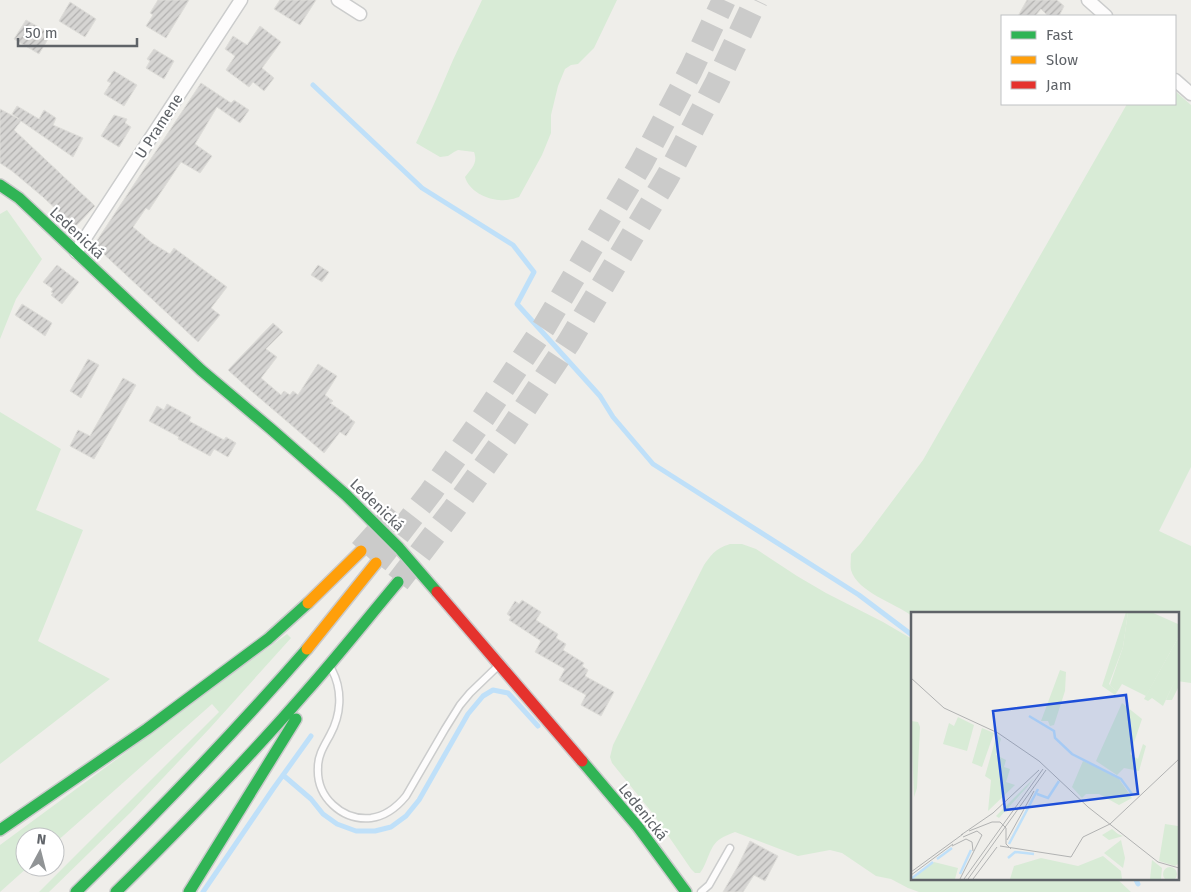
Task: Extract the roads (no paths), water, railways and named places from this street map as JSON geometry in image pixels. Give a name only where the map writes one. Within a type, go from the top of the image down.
[{"type":"main road","name":"Ledenická","points":[[2,189],[18,198],[201,370],[346,496],[399,548],[638,828],[686,892]]},
{"type":"main road","points":[[0,830],[147,729],[268,638],[317,595],[361,551]]},
{"type":"main road","points":[[76,892],[140,830],[208,759],[307,649],[376,564]]},
{"type":"main road","points":[[116,892],[163,846],[235,770],[329,665],[398,582]]},
{"type":"main road","points":[[189,892],[329,665]]},
{"type":"street","name":"U Pramene","points":[[76,252],[241,0]]},
{"type":"street","points":[[338,0],[360,14]]},
{"type":"street","points":[[1176,81],[1191,94]]},
{"type":"lane","points":[[329,665],[338,685],[339,706],[334,726],[319,758],[318,777],[320,786],[336,809],[354,817],[364,818],[383,815],[400,804],[460,705],[499,665]]},
{"type":"lane","points":[[701,892],[708,885],[730,848]]},
{"type":"waterway","points":[[313,85],[422,188],[513,245],[534,272],[517,304],[600,396],[613,417],[653,464],[859,595],[911,634]]},
{"type":"waterway","points":[[283,775],[311,799],[323,814],[337,824],[356,831],[375,831],[391,827],[406,816],[419,800],[468,714],[483,696],[493,690],[508,693],[538,726]]},
{"type":"waterway","points":[[203,892],[311,736]]},
{"type":"waterway","points":[[1136,880],[1138,884]]},
{"type":"tunnel","points":[[376,563],[431,492],[544,327],[642,162],[691,70],[724,0]]},
{"type":"tunnel","points":[[398,582],[454,509],[507,435],[569,342],[668,176],[717,82],[756,0]]},
{"type":"tunnel","points":[[361,551],[396,512]]}]
